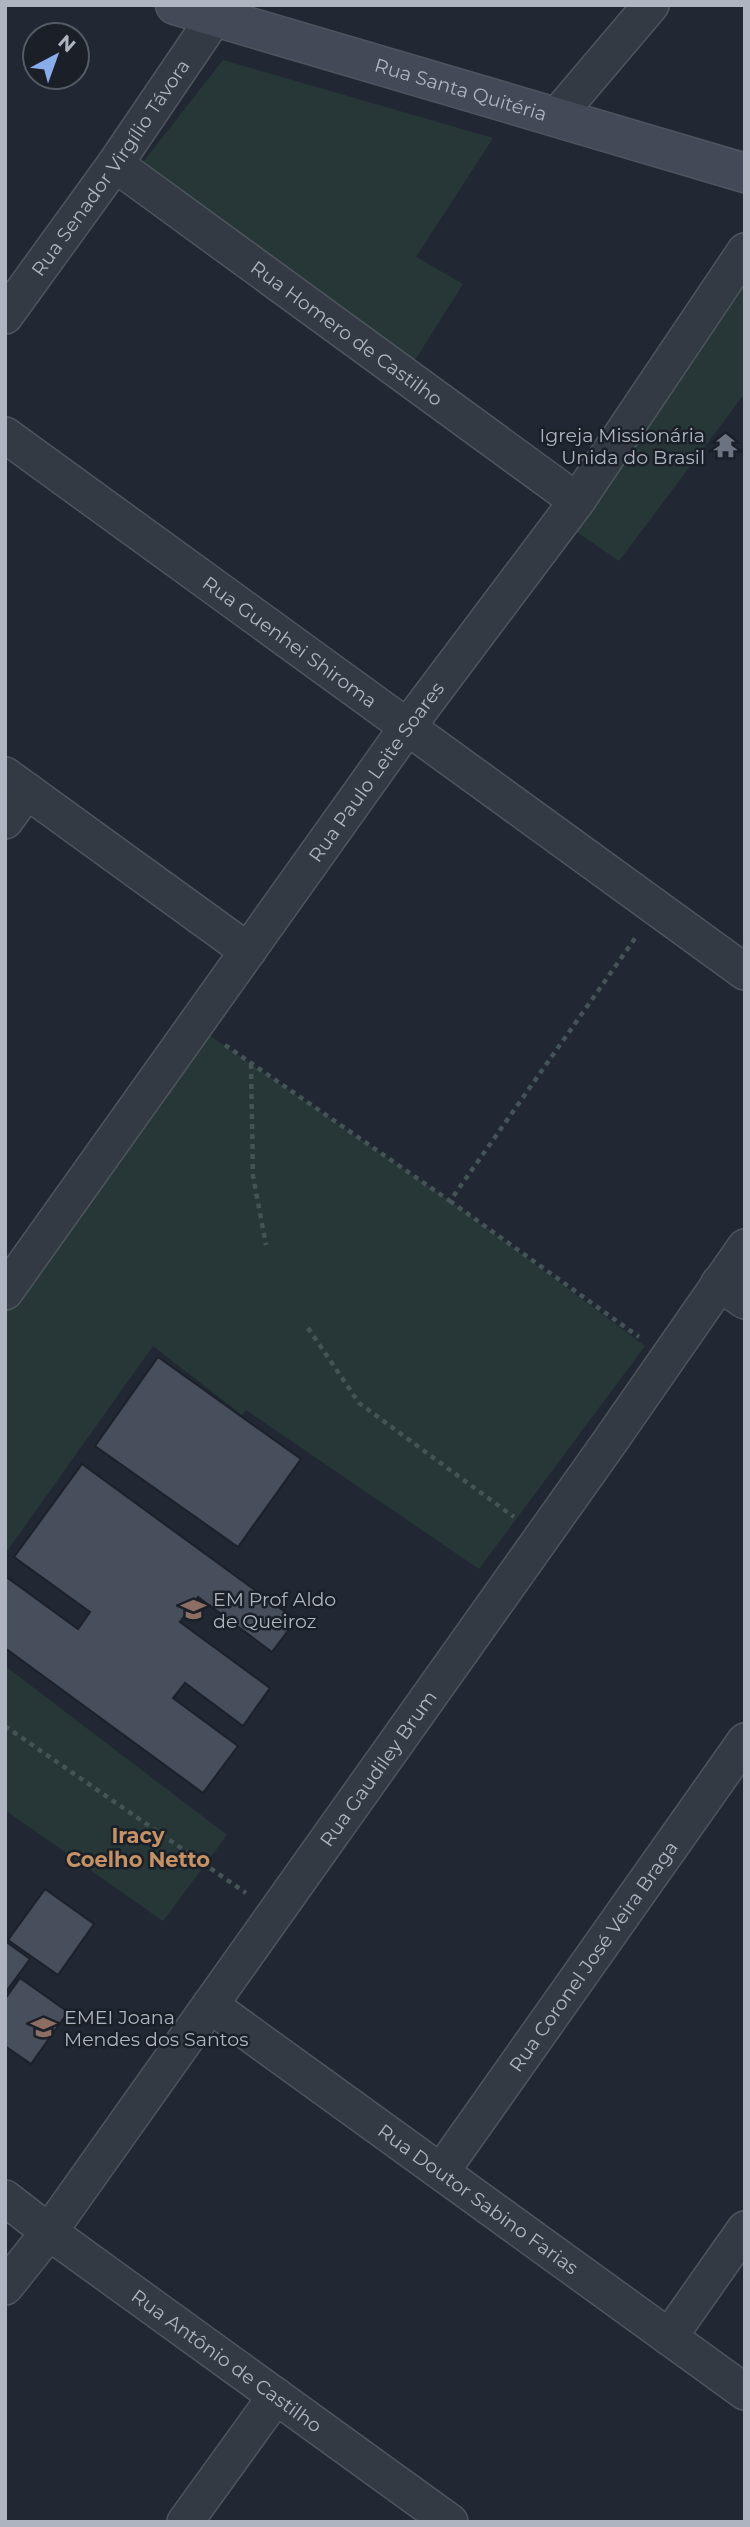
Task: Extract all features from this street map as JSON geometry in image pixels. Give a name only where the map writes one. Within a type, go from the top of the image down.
[{"type":"main road","name":"Rua Santa Quitéria","points":[[175,5],[745,173]]},
{"type":"street","points":[[556,117],[652,5]]},
{"type":"street","name":"Rua Senador Virgílio Távora","points":[[5,316],[115,164],[214,18]]},
{"type":"street","name":"Rua Homero de Castilho","points":[[115,164],[578,501]]},
{"type":"street","name":"Rua Paulo Leite Soares","points":[[5,1292],[408,726],[578,501],[745,251]]},
{"type":"street","name":"Rua Guenhei Shiroma","points":[[5,435],[745,972]]},
{"type":"street","points":[[5,821],[16,783],[248,951]]},
{"type":"street","name":"Rua Gaudiley Brum","points":[[5,2287],[49,2232],[667,1358],[732,1292],[745,1247]]},
{"type":"street","name":"Rua Coronel José Veira Braga","points":[[441,2172],[745,1741]]},
{"type":"street","name":"Rua Doutor Sabino Farias","points":[[210,2005],[745,2392]]},
{"type":"street","name":"Rua Antônio de Castilho","points":[[5,2198],[450,2522]]},
{"type":"street","points":[[669,2337],[745,2229]]},
{"type":"street","points":[[185,2522],[276,2396]]},
{"type":"path","points":[[450,1201],[657,908]]},
{"type":"path","points":[[195,1025],[450,1201],[667,1358]]},
{"type":"path","points":[[251,1063],[253,1176],[266,1245]]},
{"type":"path","points":[[309,1328],[359,1403],[543,1537]]},
{"type":"path","points":[[5,1726],[275,1914]]},
{"type":"shaded area","points":[[223,60],[493,138],[416,257],[463,284],[412,365],[140,166]]},
{"type":"shaded area","points":[[745,271],[745,393],[619,561],[571,528]]},
{"type":"shaded area","points":[[206,1033],[450,1201],[645,1346],[479,1569],[246,1410],[242,1415],[153,1346],[5,1554],[5,1313]]},
{"type":"shaded area","points":[[5,1666],[227,1835],[163,1921],[5,1810]]},
{"type":"building","points":[[158,1357],[301,1459],[238,1547],[95,1446]]},
{"type":"building","points":[[82,1464],[296,1620],[272,1652],[198,1597],[180,1622],[270,1688],[243,1726],[185,1683],[173,1698],[238,1746],[203,1793],[5,1648],[5,1576],[78,1629],[90,1612],[14,1557]]},
{"type":"building","points":[[45,1889],[94,1924],[58,1975],[8,1940]]},
{"type":"building","points":[[5,1941],[30,1959],[5,1993]]},
{"type":"building","points":[[20,1978],[68,2012],[31,2064],[5,2046],[5,1999]]},
{"type":"place","name":"Igreja Missionária Unida do Brasil","points":[[725,446]]},
{"type":"place","name":"EM Prof Aldo de Queiroz","points":[[193,1610]]},
{"type":"place","name":"EMEI Joana Mendes dos Santos","points":[[44,2028]]},
{"type":"district","name":"Iracy Coelho Netto","points":[[138,1848]]}]
